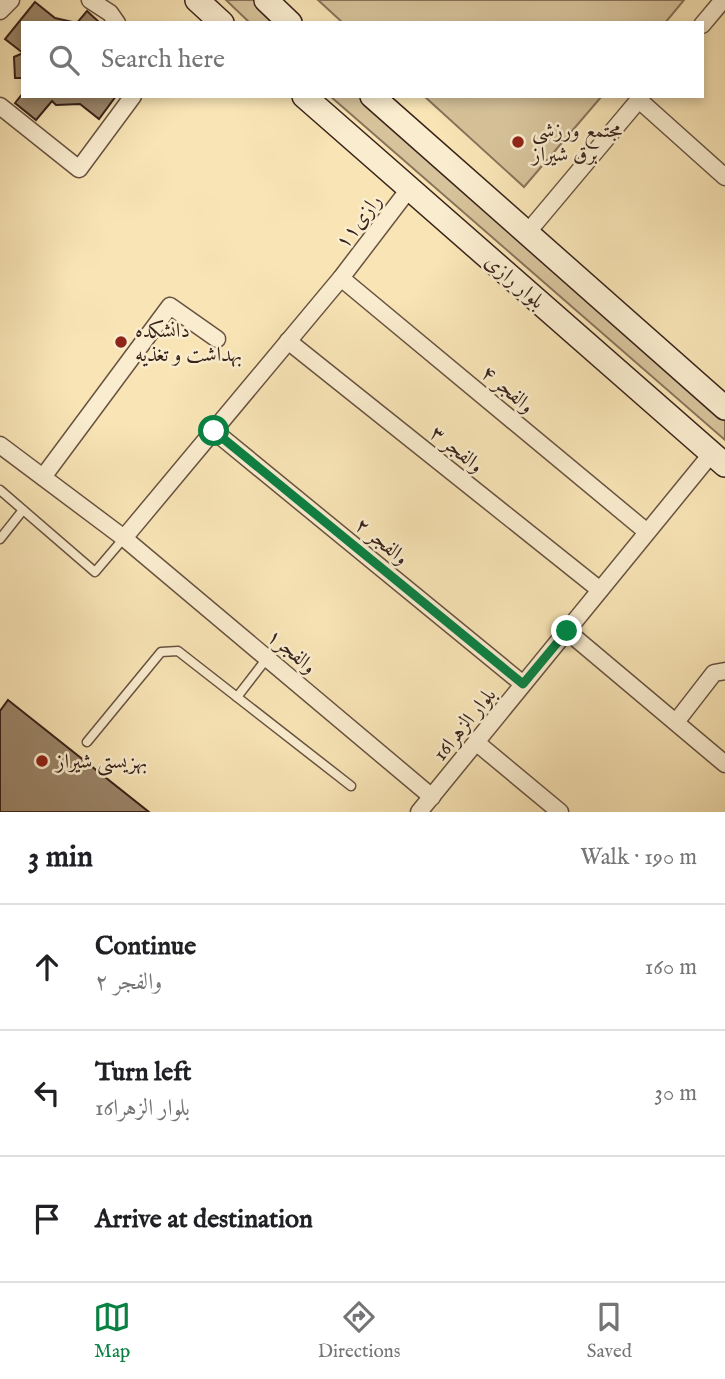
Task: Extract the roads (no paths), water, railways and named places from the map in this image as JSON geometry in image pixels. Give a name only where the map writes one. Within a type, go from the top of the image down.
[{"type":"main road","points":[[197,0],[220,21]]},
{"type":"main road","points":[[266,0],[288,21]]},
{"type":"main road","name":"بلوار رازی","points":[[306,98],[718,459]]},
{"type":"main road","name":"بلوار رازی","points":[[374,98],[725,408]]},
{"type":"street","points":[[0,11],[11,0]]},
{"type":"street","points":[[90,0],[116,12]]},
{"type":"street","points":[[704,23],[723,0]]},
{"type":"street","points":[[0,106],[79,169],[132,98]]},
{"type":"street","points":[[527,233],[641,98],[725,177]]},
{"type":"street","name":"رازی۱۱","points":[[124,538],[341,278],[409,189]]},
{"type":"street","name":"والفجر ۴","points":[[341,278],[647,532]]},
{"type":"street","points":[[43,477],[170,306],[217,339]]},
{"type":"street","name":"والفجر ۳","points":[[288,341],[600,590]]},
{"type":"street","name":"والفجر ۲","points":[[214,431],[523,684]]},
{"type":"street","name":"والفجر۱","points":[[0,445],[124,538],[268,657],[426,803],[441,812]]},
{"type":"street","name":"16بلوار الزهرا","points":[[426,803],[647,532],[718,459]]},
{"type":"street","points":[[567,631],[725,764]]},
{"type":"street","points":[[676,722],[714,673],[725,671]]},
{"type":"street","points":[[477,743],[560,812]]},
{"type":"lane","points":[[0,491],[95,572],[124,538]]},
{"type":"lane","points":[[0,539],[23,509]]},
{"type":"lane","points":[[87,742],[161,652],[178,651],[351,786]]},
{"type":"lane","points":[[237,697],[268,657]]},
{"type":"place","name":"مجتمع ورزشی برق شیراز","points":[[518,142]]},
{"type":"place","name":"دانشکده بهداشت و تغذیه","points":[[121,342]]},
{"type":"place","name":"بهزیستی شیراز","points":[[42,761]]}]
